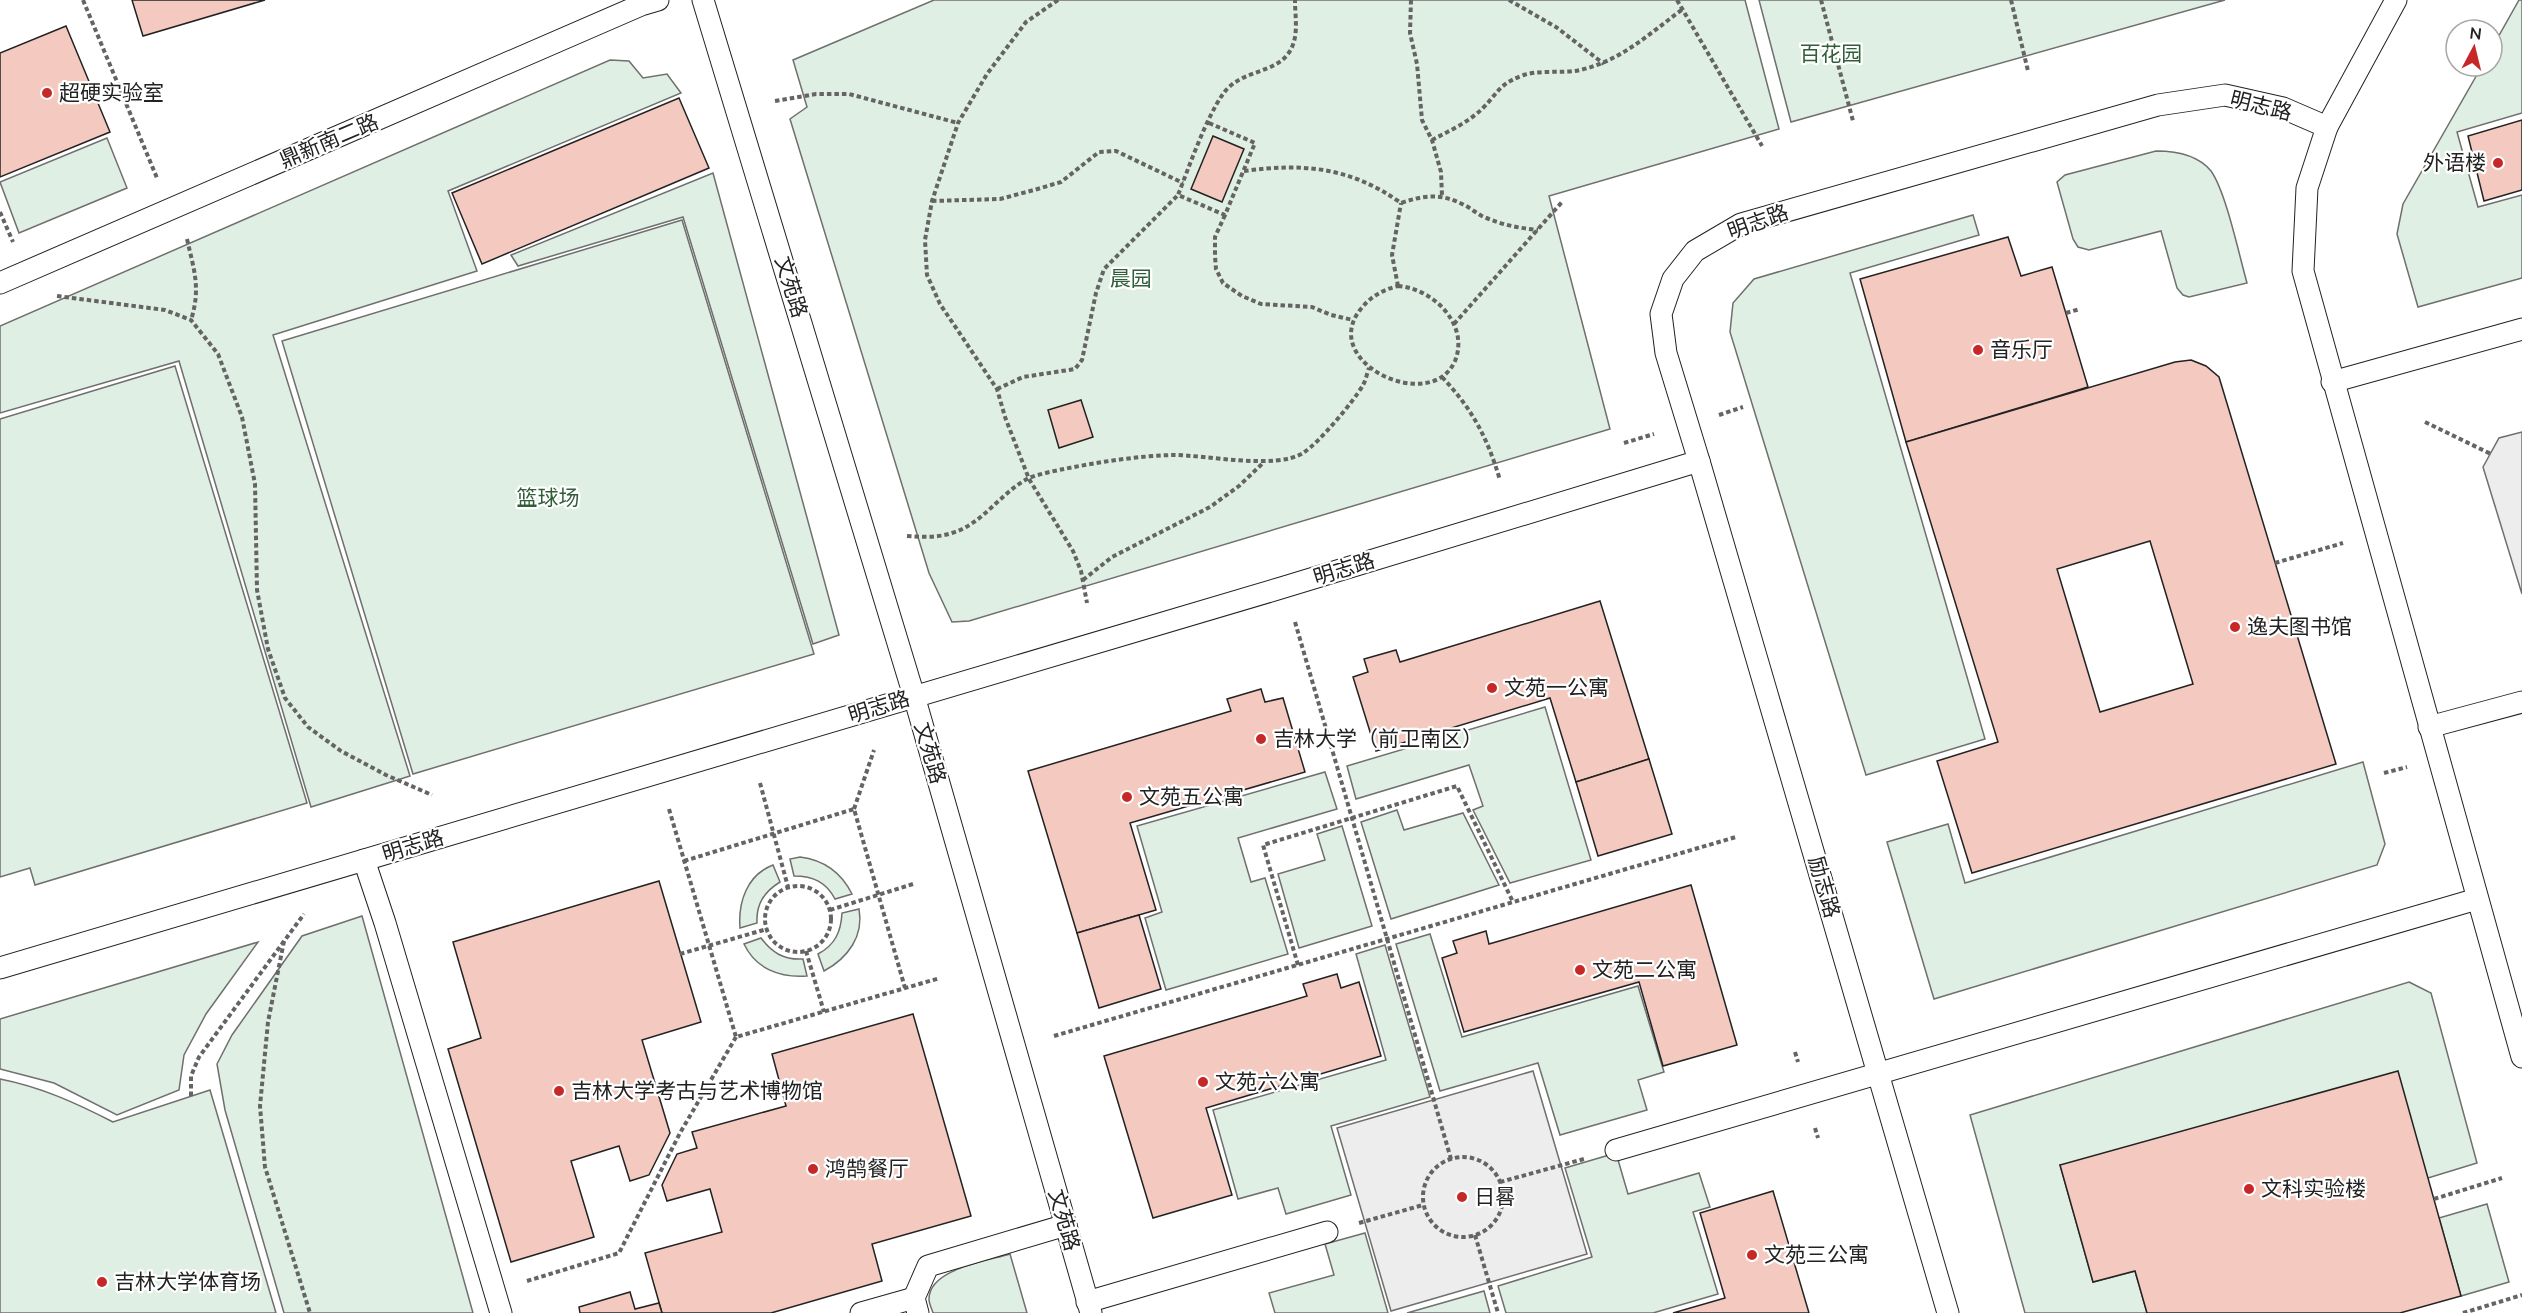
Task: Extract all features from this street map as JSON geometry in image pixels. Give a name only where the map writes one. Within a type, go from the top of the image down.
[{"type":"lane","name":"鼎新南二路","points":[[0,283],[641,5],[658,0]]},
{"type":"lane","name":"文苑路","points":[[703,0],[914,696],[1089,1307]]},
{"type":"lane","points":[[2396,0],[2327,127],[2307,188],[2303,271],[2332,382],[2522,1057]]},
{"type":"lane","name":"明志路","points":[[0,968],[1700,461],[1666,353],[1661,314],[1673,279],[1695,251],[1741,224],[2158,105],[2225,95],[2283,108],[2327,127]]},
{"type":"lane","points":[[2332,382],[2522,329]]},
{"type":"lane","name":"励志路","points":[[1700,461],[1948,1313]]},
{"type":"lane","points":[[2429,728],[2522,702]]},
{"type":"lane","points":[[364,860],[386,923],[501,1313]]},
{"type":"lane","points":[[1616,1150],[2477,899]]},
{"type":"lane","points":[[861,1313],[916,1305],[928,1266],[1066,1225]]},
{"type":"lane","points":[[1089,1307],[1327,1232]]},
{"type":"path","points":[[82,0],[159,182]]},
{"type":"path","points":[[1058,0],[1026,22],[987,74],[958,123],[932,201],[924,240],[927,275],[940,304],[997,389],[1005,417],[1029,478],[1073,551],[1083,579],[1087,603]]},
{"type":"path","points":[[997,389],[1023,377],[1075,369],[1082,360],[1096,292],[1104,269],[1178,195],[1223,93],[1236,81],[1279,64],[1290,52],[1295,37],[1295,0]]},
{"type":"path","points":[[1411,0],[1410,33],[1417,64],[1422,120],[1432,140],[1441,172],[1442,196]]},
{"type":"path","points":[[1509,0],[1556,27],[1604,64]]},
{"type":"path","points":[[1677,0],[1762,146]]},
{"type":"path","points":[[1821,0],[1853,121]]},
{"type":"path","points":[[2011,0],[2028,71]]},
{"type":"path","points":[[1432,140],[1458,126],[1483,108],[1498,88],[1522,75],[1578,70],[1604,64],[1626,52],[1683,9]]},
{"type":"path","points":[[775,101],[816,94],[849,94],[958,123]]},
{"type":"path","points":[[1209,123],[1256,143],[1215,237],[1216,270],[1223,283],[1242,296],[1261,304],[1312,307],[1331,315],[1353,320]]},
{"type":"path","points":[[932,201],[1000,199],[1034,190],[1061,182],[1100,152],[1116,151],[1183,183]]},
{"type":"path","points":[[1243,172],[1299,166],[1334,171],[1354,177],[1386,192],[1401,203]]},
{"type":"path","points":[[1178,195],[1225,215]]},
{"type":"path","points":[[1401,203],[1419,197],[1442,196],[1464,205],[1482,217],[1501,224],[1538,230]]},
{"type":"path","points":[[1454,324],[1562,202]]},
{"type":"path","points":[[1398,286],[1392,255],[1401,203]]},
{"type":"path","points":[[0,212],[14,245]]},
{"type":"path","points":[[186,237],[197,280],[197,300],[191,320]]},
{"type":"path","points":[[1398,286],[1411,287],[1429,296],[1444,310],[1454,324],[1459,340],[1457,355],[1452,367],[1442,377],[1408,384],[1388,378],[1369,368],[1354,348],[1351,335],[1353,320],[1365,304],[1383,290],[1398,286]]},
{"type":"path","points":[[53,296],[165,310],[191,320],[218,354],[242,417],[255,484],[257,590],[268,649],[285,698],[308,727],[341,752],[432,795]]},
{"type":"path","points":[[2066,313],[2080,309]]},
{"type":"path","points":[[907,536],[933,537],[952,533],[972,524],[1029,478],[1063,469],[1171,455],[1210,456],[1264,462],[1302,454],[1343,411],[1363,385],[1369,368]]},
{"type":"path","points":[[1442,377],[1476,419],[1489,445],[1500,480]]},
{"type":"path","points":[[2425,422],[2491,454]]},
{"type":"path","points":[[1083,579],[1112,557],[1210,507],[1239,486],[1264,462]]},
{"type":"path","points":[[2275,563],[2375,533]]},
{"type":"path","points":[[1294,622],[1451,1159]]},
{"type":"path","points":[[874,750],[854,809],[905,988]]},
{"type":"path","points":[[760,783],[788,887]]},
{"type":"path","points":[[1298,965],[1263,845],[1456,786],[1514,902]]},
{"type":"path","points":[[669,809],[736,1037]]},
{"type":"path","points":[[684,861],[854,809]]},
{"type":"path","points":[[1054,1036],[1736,837]]},
{"type":"path","points":[[830,910],[913,884]]},
{"type":"path","points":[[788,887],[810,888],[820,894],[830,910],[831,925],[827,935],[820,944],[806,951],[788,951],[779,946],[767,929],[766,909],[779,892],[788,887]]},
{"type":"path","points":[[191,1096],[191,1076],[199,1057],[305,913]]},
{"type":"path","points":[[680,954],[767,929]]},
{"type":"path","points":[[284,941],[268,1022],[260,1106],[265,1167],[310,1313]]},
{"type":"path","points":[[806,951],[824,1012]]},
{"type":"path","points":[[519,1283],[619,1252],[680,1133],[736,1037],[940,978]]},
{"type":"path","points":[[1500,1182],[1616,1150]]},
{"type":"path","points":[[1471,1158],[1483,1162],[1494,1171],[1500,1182],[1503,1195],[1502,1208],[1496,1220],[1486,1230],[1475,1235],[1461,1237],[1449,1235],[1428,1218],[1423,1205],[1426,1179],[1434,1168],[1451,1159],[1471,1158]]},
{"type":"path","points":[[2434,1199],[2502,1178]]},
{"type":"path","points":[[1327,1232],[1423,1205]]},
{"type":"path","points":[[1475,1235],[1498,1313]]},
{"type":"path","points":[[2463,1313],[2522,1295]]},
{"type":"green space","name":"晨园","points":[[934,0],[1745,0],[1779,129],[1549,196],[1610,429],[969,621],[952,622],[929,573],[790,119],[807,107],[793,60]]},
{"type":"green space","name":"百花园","points":[[1759,0],[2225,0],[1791,122]]},
{"type":"green space","points":[[2519,0],[2522,0],[2522,113],[2457,132],[2478,207],[2522,195],[2522,278],[2418,307],[2397,234],[2403,204],[2475,78],[2504,78],[2504,27]]},
{"type":"green space","points":[[610,60],[629,61],[643,78],[667,74],[681,93],[448,191],[477,271],[273,335],[410,776],[311,807],[179,361],[0,413],[0,326]]},
{"type":"green space","points":[[107,138],[127,188],[19,233],[0,182]]},
{"type":"green space","points":[[2156,151],[2186,155],[2200,161],[2211,171],[2227,208],[2247,283],[2189,297],[2183,295],[2177,288],[2161,231],[2089,250],[2078,247],[2073,239],[2057,182],[2065,175]]},
{"type":"green space","points":[[713,173],[839,635],[813,644],[683,217],[518,266],[511,255]]},
{"type":"green space","points":[[1973,215],[1979,235],[1850,273],[1985,739],[1866,775],[1730,332],[1733,303],[1754,279]]},
{"type":"green space","name":"篮球场","points":[[682,220],[814,654],[413,774],[282,341]]},
{"type":"green space","points":[[175,366],[307,803],[35,885],[30,868],[0,877],[0,419]]},
{"type":"green space","points":[[1545,707],[1591,860],[1510,883],[1473,810],[1483,806],[1469,765],[1356,799],[1347,766]]},
{"type":"green space","points":[[2363,762],[2385,844],[2377,865],[1934,999],[1887,842],[1948,824],[1965,883]]},
{"type":"green space","points":[[1325,772],[1337,809],[1238,838],[1251,882],[1265,878],[1288,954],[1166,990],[1145,918],[1162,912],[1137,826]]},
{"type":"green space","points":[[1397,810],[1404,830],[1463,813],[1499,885],[1391,919],[1361,822]]},
{"type":"green space","points":[[1342,826],[1372,926],[1299,948],[1278,874],[1325,860],[1317,834]]},
{"type":"green space","points":[[800,857],[817,861],[831,868],[843,879],[852,894],[835,899],[818,881],[794,876],[790,859]]},
{"type":"green space","points":[[773,865],[780,882],[762,899],[757,923],[740,928],[741,909],[746,890],[757,875]]},
{"type":"green space","points":[[859,909],[859,928],[852,945],[840,960],[824,971],[818,954],[836,937],[842,913]]},
{"type":"green space","points":[[362,916],[473,1313],[284,1313],[225,1110],[217,1064],[232,1035],[302,936]]},
{"type":"green space","points":[[1430,934],[1462,1037],[1638,986],[1664,1072],[1638,1080],[1647,1110],[1560,1135],[1538,1063],[1440,1091],[1396,944]]},
{"type":"green space","points":[[761,938],[779,954],[803,959],[807,976],[778,973],[762,966],[749,953],[744,944]]},
{"type":"green space","points":[[258,942],[206,1014],[184,1055],[179,1090],[117,1115],[54,1083],[0,1069],[0,1019]]},
{"type":"green space","points":[[1385,945],[1430,1097],[1331,1126],[1351,1195],[1286,1214],[1278,1188],[1238,1199],[1213,1110],[1386,1060],[1356,954]]},
{"type":"green space","points":[[2409,982],[2431,993],[2477,1163],[2428,1178],[2060,1165],[2093,1282],[2135,1271],[2147,1313],[2025,1313],[1970,1115]]},
{"type":"green space","points":[[0,1079],[58,1096],[113,1122],[210,1090],[276,1313],[0,1313]]},
{"type":"green space","points":[[1616,1153],[1628,1194],[1699,1173],[1710,1207],[1693,1212],[1718,1294],[1653,1313],[1506,1313],[1498,1286],[1592,1257],[1565,1168]]},
{"type":"green space","points":[[2487,1204],[2509,1282],[2461,1296],[2439,1218]]},
{"type":"green space","points":[[1365,1233],[1388,1313],[1275,1313],[1269,1293],[1334,1275],[1325,1244]]},
{"type":"green space","points":[[1010,1254],[1027,1313],[933,1313],[929,1299],[938,1280],[974,1263]]},
{"type":"green space","points":[[1484,1291],[1490,1313],[1407,1313]]},
{"type":"shaded area","points":[[2522,432],[2522,594],[2483,467],[2499,438]]},
{"type":"shaded area","points":[[1533,1071],[1587,1254],[1391,1311],[1337,1128]]},
{"type":"building","points":[[132,0],[265,0],[143,36]]},
{"type":"building","name":"超硬实验室","points":[[66,26],[110,132],[0,177],[0,53]]},
{"type":"building","points":[[679,98],[709,168],[482,264],[452,193]]},
{"type":"building","name":"外语楼","points":[[2522,120],[2522,190],[2484,201],[2468,136]]},
{"type":"building","points":[[1213,136],[1244,149],[1222,202],[1191,189]]},
{"type":"building","name":"音乐厅","points":[[2008,237],[2021,276],[2052,267],[2088,387],[1906,442],[1860,279]]},
{"type":"building","name":"逸夫图书馆","points":[[2191,360],[2206,366],[2219,377],[2336,764],[1972,873],[1937,761],[1998,742],[1906,442],[2175,362]],"holes":[[[2150,541],[2193,684],[2100,712],[2057,569]]]},
{"type":"building","points":[[1081,400],[1093,437],[1059,448],[1048,410]]},
{"type":"building","name":"文苑一公寓","points":[[1600,601],[1649,759],[1576,782],[1550,698],[1376,751],[1353,677],[1368,672],[1364,659],[1396,650],[1400,662]]},
{"type":"building","name":"文苑五公寓","points":[[1261,689],[1265,702],[1283,698],[1305,772],[1130,823],[1156,910],[1077,933],[1028,771],[1231,711],[1227,699]]},
{"type":"building","points":[[1649,759],[1672,834],[1598,856],[1576,782]]},
{"type":"building","name":"吉林大学考古与艺术博物馆","points":[[659,881],[701,1022],[642,1040],[670,1133],[649,1175],[630,1181],[619,1146],[571,1161],[594,1237],[511,1262],[448,1049],[481,1038],[453,942]]},
{"type":"building","name":"文苑二公寓","points":[[1691,885],[1737,1045],[1663,1066],[1639,982],[1464,1032],[1442,958],[1457,953],[1453,941],[1486,931],[1489,944]]},
{"type":"building","points":[[1139,915],[1161,989],[1099,1008],[1077,933]]},
{"type":"building","name":"文苑六公寓","points":[[1337,974],[1341,988],[1359,982],[1381,1056],[1206,1108],[1232,1195],[1153,1218],[1104,1056],[1307,996],[1303,984]]},
{"type":"building","name":"鸿鹄餐厅","points":[[913,1014],[971,1216],[872,1244],[882,1281],[771,1313],[662,1313],[645,1253],[722,1232],[710,1189],[667,1201],[662,1185],[677,1154],[697,1148],[692,1132],[786,1106],[772,1054]]},
{"type":"building","name":"文科实验楼","points":[[2398,1071],[2461,1296],[2400,1313],[2147,1313],[2135,1271],[2093,1282],[2060,1165]]},
{"type":"building","name":"文苑三公寓","points":[[1773,1191],[1809,1313],[1673,1313],[1725,1298],[1700,1213]]},
{"type":"building","points":[[630,1292],[635,1309],[659,1303],[662,1313],[580,1313],[579,1307]]},
{"type":"place","name":"超硬实验室","points":[[47,93]]},
{"type":"place","name":"外语楼","points":[[2498,163]]},
{"type":"place","name":"音乐厅","points":[[1978,350]]},
{"type":"place","name":"逸夫图书馆","points":[[2235,627]]},
{"type":"place","name":"文苑一公寓","points":[[1492,688]]},
{"type":"place","name":"吉林大学（前卫南区）","points":[[1261,739]]},
{"type":"place","name":"文苑五公寓","points":[[1127,797]]},
{"type":"place","name":"文苑二公寓","points":[[1580,970]]},
{"type":"place","name":"文苑六公寓","points":[[1203,1082]]},
{"type":"place","name":"吉林大学考古与艺术博物馆","points":[[559,1091]]},
{"type":"place","name":"鸿鹄餐厅","points":[[813,1169]]},
{"type":"place","name":"文科实验楼","points":[[2249,1189]]},
{"type":"place","name":"日晷","points":[[1462,1197]]},
{"type":"place","name":"文苑三公寓","points":[[1752,1255]]},
{"type":"place","name":"吉林大学体育场","points":[[102,1282]]}]
